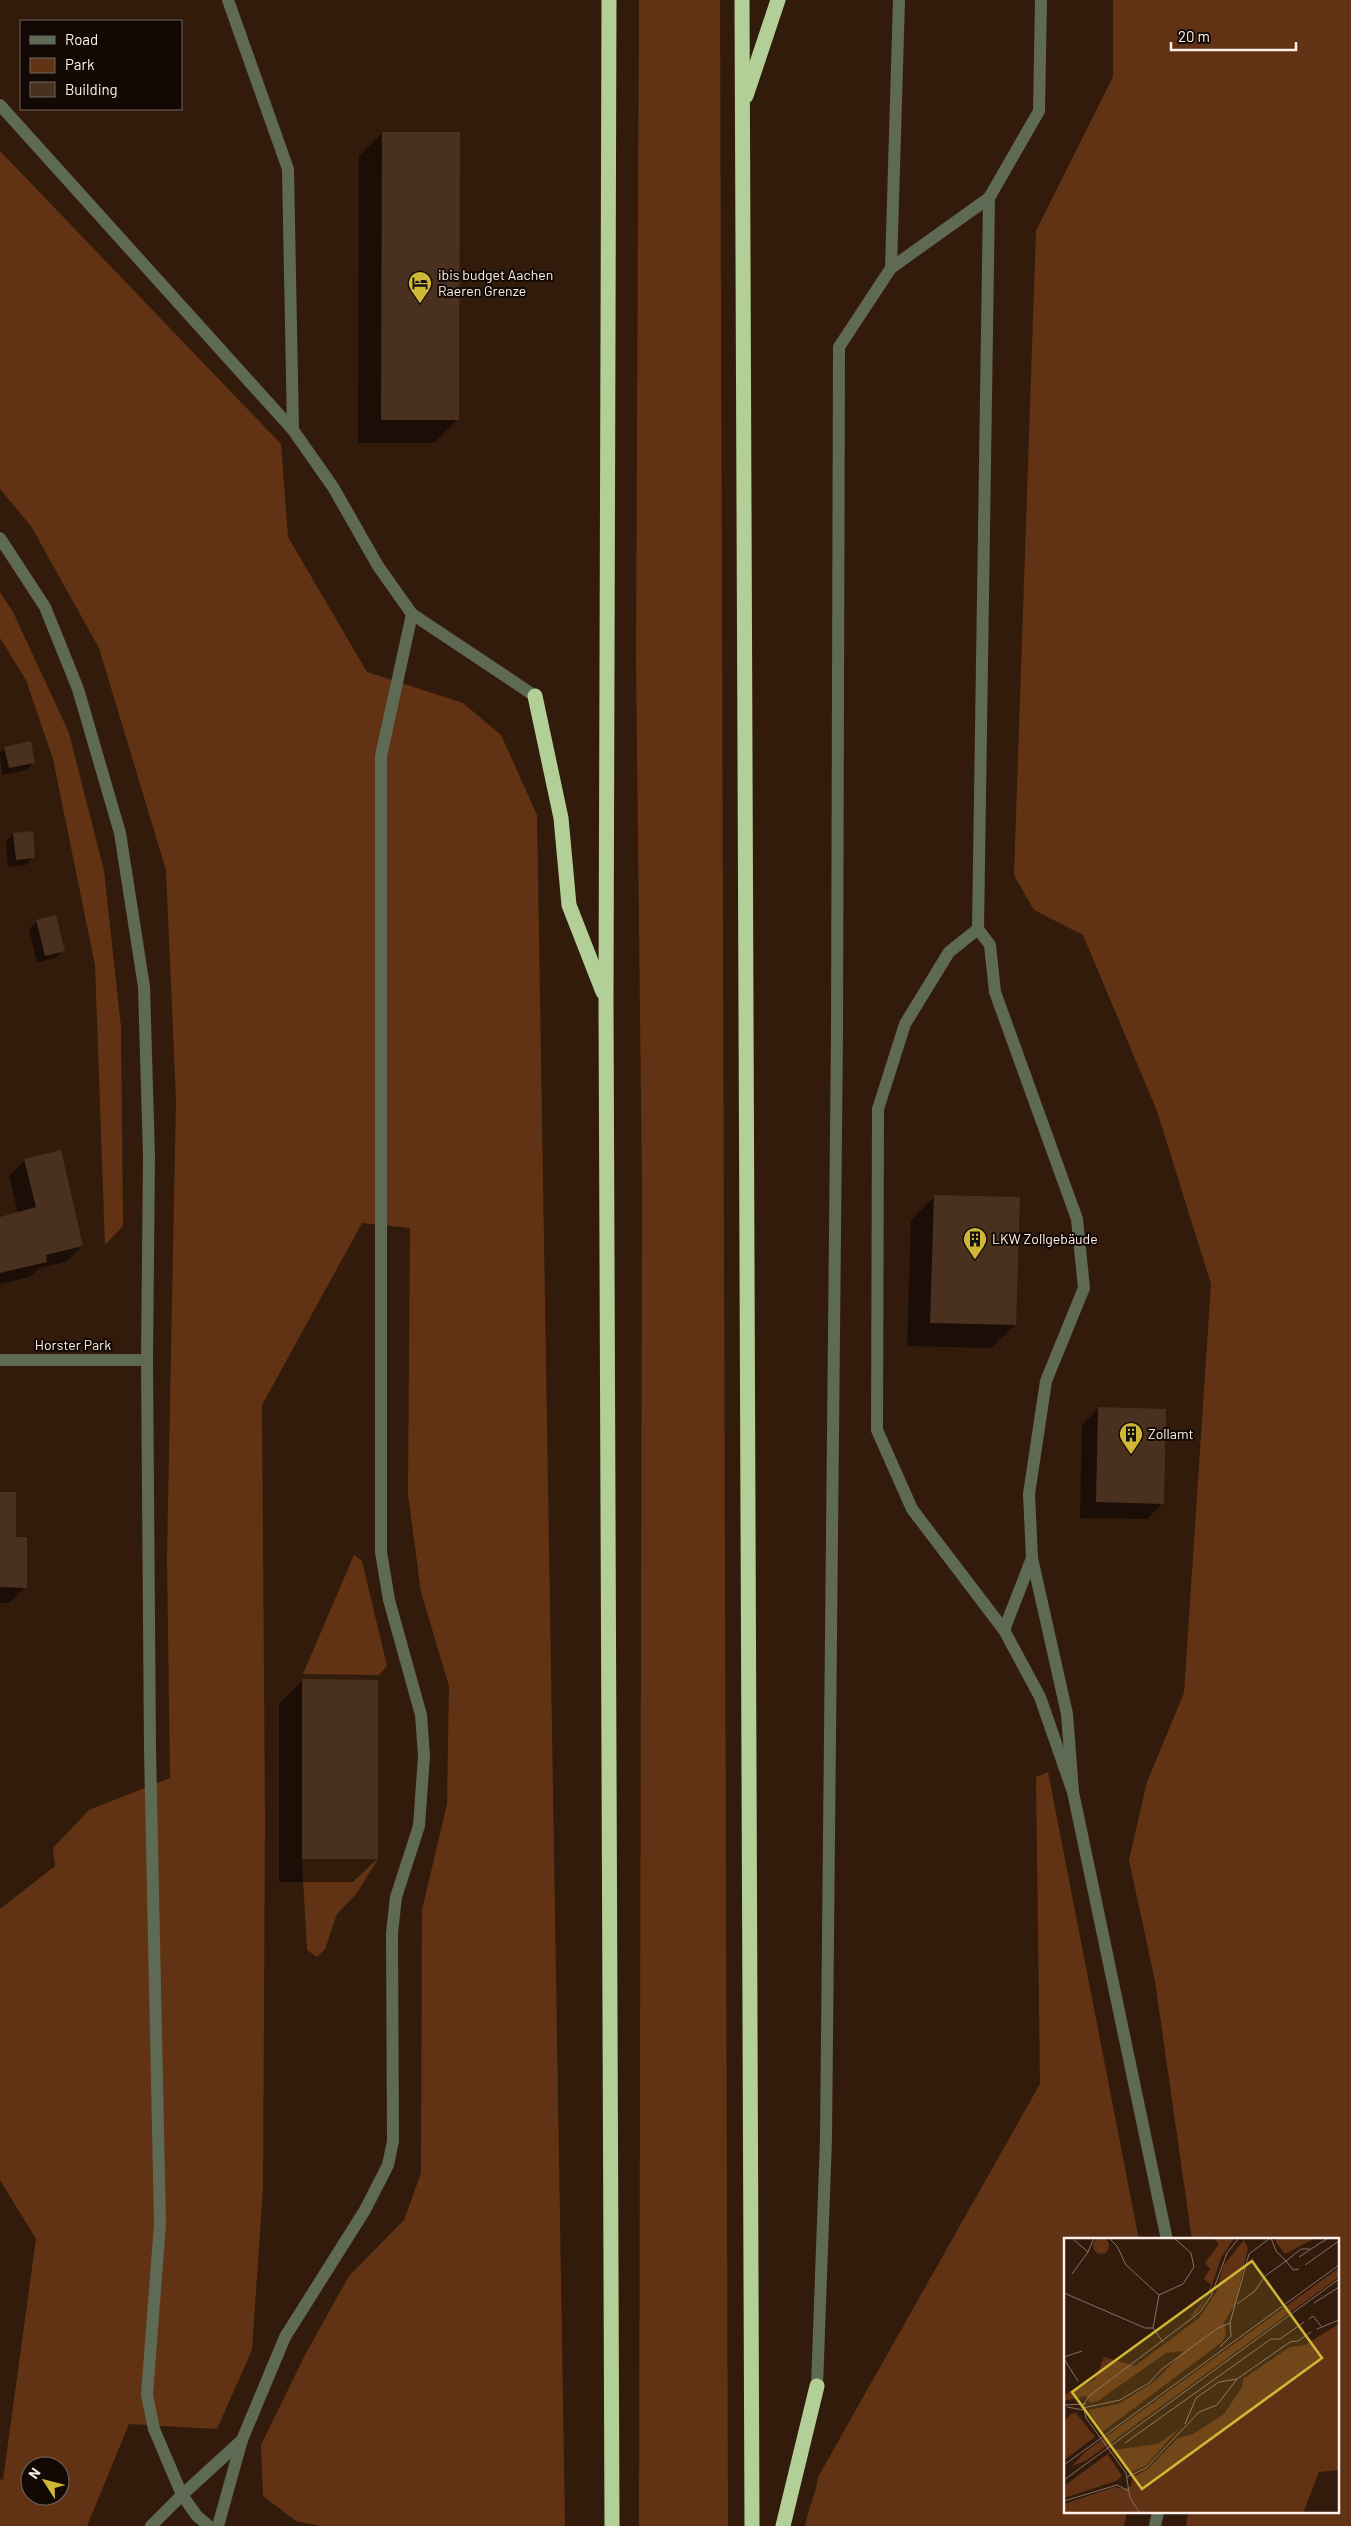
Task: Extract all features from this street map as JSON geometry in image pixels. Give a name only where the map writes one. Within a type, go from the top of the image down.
[{"type":"highway","points":[[609,0],[606,1000],[612,2526]]},
{"type":"highway","points":[[742,0],[752,2526]]},
{"type":"highway","points":[[742,107],[778,0]]},
{"type":"highway","points":[[535,696],[561,818],[569,905],[606,1000]]},
{"type":"highway","points":[[783,2526],[817,2386]]},
{"type":"street","points":[[228,0],[288,169],[293,430]]},
{"type":"street","points":[[891,268],[899,0]]},
{"type":"street","points":[[817,2386],[826,2098],[837,1032],[840,347],[891,268],[989,198],[1039,111],[1041,0]]},
{"type":"street","points":[[0,105],[293,430],[354,521],[378,566],[412,614],[535,696]]},
{"type":"street","points":[[989,198],[978,930],[990,946],[996,992],[1077,1219],[1084,1288],[1046,1381],[1029,1494],[1032,1558],[1067,1714],[1073,1792]]},
{"type":"street","points":[[0,538],[45,607],[78,689],[120,833],[144,987],[149,1156],[147,1360],[150,1749],[160,2224],[147,2395],[154,2430],[182,2495],[194,2512],[209,2526]]},
{"type":"street","points":[[218,2526],[242,2440],[285,2337],[365,2210],[388,2165],[393,2141],[392,1933],[396,1897],[419,1826],[424,1756],[421,1715],[389,1600],[381,1552],[381,756],[412,614]]},
{"type":"street","points":[[978,930],[949,952],[905,1024],[878,1109],[877,1430],[912,1509],[1004,1630],[1040,1697],[1073,1792],[1167,2238]]},
{"type":"street","name":"Horster Park","points":[[0,1360],[147,1360]]},
{"type":"street","points":[[1004,1630],[1032,1558]]},
{"type":"street","points":[[151,2526],[242,2440]]},
{"type":"green space","points":[[639,0],[720,0],[728,2526],[639,2526],[642,1188],[636,661]]},
{"type":"green space","points":[[1113,0],[1351,0],[1351,2526],[1186,2526],[1188,2514],[1338,2514],[1338,2238],[1192,2238],[1155,1981],[1129,1860],[1147,1782],[1184,1693],[1211,1284],[1157,1111],[1083,935],[1034,910],[1014,875],[1036,231],[1113,77]]},
{"type":"green space","points":[[0,151],[281,444],[288,537],[367,672],[463,703],[501,735],[537,815],[565,2526],[320,2526],[296,2521],[263,2496],[261,2445],[305,2355],[349,2276],[404,2220],[421,2173],[422,1910],[447,1804],[449,1686],[421,1592],[408,1494],[410,1228],[362,1223],[262,1405],[265,1820],[263,2188],[252,2350],[217,2429],[129,2424],[87,2526],[0,2526],[0,2479],[3,2480],[36,2239],[0,2180],[0,1909],[55,1866],[53,1848],[89,1810],[170,1778],[167,1557],[176,1099],[166,870],[99,648],[31,526],[0,489]]},
{"type":"green space","points":[[0,592],[13,612],[69,733],[104,871],[121,1027],[123,1226],[105,1245],[95,965],[53,759],[26,680],[0,638]]},
{"type":"green space","points":[[354,1555],[362,1561],[387,1666],[379,1675],[303,1674]]},
{"type":"green space","points":[[1048,1772],[1139,2238],[1064,2238],[1064,2514],[1127,2514],[1124,2526],[805,2526],[818,2477],[1040,2084],[1036,1777]]},
{"type":"green space","points":[[302,1859],[378,1859],[357,1893],[337,1914],[325,1949],[317,1957],[307,1950]]},
{"type":"building","name":"ibis budget Aachen Raeren Grenze","points":[[382,132],[460,132],[459,420],[381,420]]},
{"type":"building","points":[[31,741],[35,763],[9,768],[4,747]]},
{"type":"building","points":[[33,831],[35,858],[16,860],[13,833]]},
{"type":"building","points":[[56,915],[65,951],[45,956],[36,920]]},
{"type":"building","points":[[61,1150],[83,1246],[46,1255],[47,1262],[0,1273],[0,1217],[36,1207],[24,1159]]},
{"type":"building","name":"LKW Zollgebäude","points":[[934,1195],[1020,1197],[1016,1325],[930,1323]]},
{"type":"building","name":"Zollamt","points":[[1098,1407],[1166,1409],[1164,1504],[1096,1502]]},
{"type":"building","points":[[0,1492],[16,1492],[16,1537],[27,1537],[27,1588],[0,1587]]},
{"type":"building","points":[[302,1679],[378,1680],[378,1859],[302,1859]]},
{"type":"place","name":"ibis budget Aachen Raeren Grenze","points":[[420,304]]},
{"type":"place","name":"LKW Zollgebäude","points":[[975,1260]]},
{"type":"place","name":"Zollamt","points":[[1131,1455]]}]
